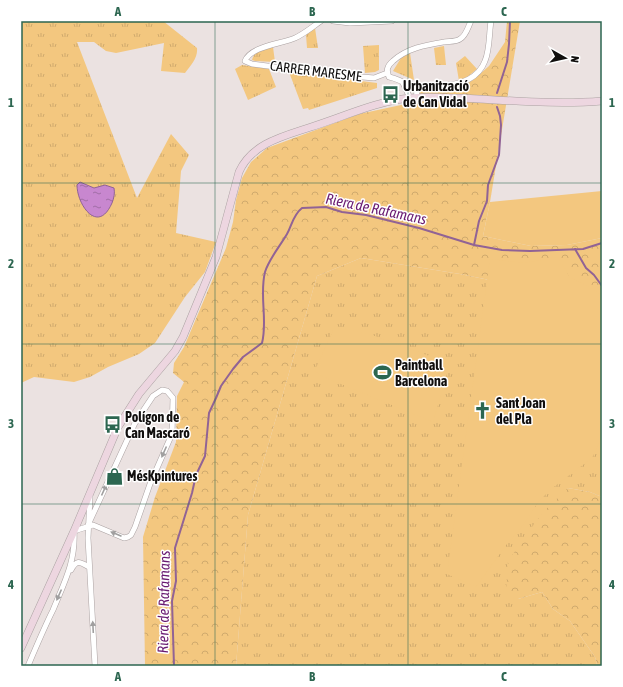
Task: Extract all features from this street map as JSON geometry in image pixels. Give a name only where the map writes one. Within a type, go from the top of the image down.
[{"type":"main road","points":[[21,648],[74,531],[113,437],[126,413],[139,394],[175,351],[183,337],[216,257],[224,232],[234,186],[239,172],[246,160],[259,148],[284,136],[383,103],[414,98],[555,103],[602,101]]},
{"type":"street","name":"CARRER MARESME","points":[[321,21],[295,38],[256,50],[246,57],[245,60],[252,64],[329,74],[374,78],[387,73]]},
{"type":"street","points":[[333,21],[350,23],[392,21]]},
{"type":"street","points":[[414,98],[400,80],[389,77],[387,73],[389,64],[399,55],[425,45],[459,40],[466,32],[471,21]]},
{"type":"street","points":[[403,83],[440,86],[454,85],[467,80],[477,73],[482,68],[486,60],[491,21]]},
{"type":"street","points":[[414,98],[416,85]]},
{"type":"street","points":[[28,666],[68,574],[75,542],[74,531],[88,525],[93,525],[124,538],[131,535],[150,484],[172,434],[172,398],[167,391],[162,390],[153,396],[135,423],[88,525]]},
{"type":"street","points":[[90,491],[88,525],[89,567],[95,666]]},
{"type":"street","points":[[68,574],[78,562],[81,562],[89,567]]},
{"type":"green space","points":[[21,21],[163,21],[197,48],[195,58],[185,73],[161,71],[164,43],[116,53],[106,51],[94,42],[77,42],[137,198],[171,134],[189,155],[181,171],[176,233],[216,242],[205,272],[185,297],[155,343],[139,354],[108,367],[90,377],[74,382],[34,377],[21,383]]},
{"type":"green space","points":[[507,21],[520,21],[483,236],[531,246],[567,245],[602,238],[602,317],[533,289],[460,274],[361,258],[317,276],[248,515],[236,666],[145,666],[143,537],[155,497],[176,442],[177,396],[184,382],[173,373],[174,363],[184,347],[226,248],[242,178],[251,162],[267,148],[359,114],[415,102],[421,88],[446,89],[460,86],[473,80],[489,66],[505,42]]},
{"type":"green space","points":[[315,28],[318,48],[307,48],[306,35]]},
{"type":"green space","points":[[379,45],[379,70],[365,73],[363,46]]},
{"type":"green space","points":[[444,46],[446,65],[436,65],[434,48]]},
{"type":"green space","points":[[273,47],[275,62],[252,60],[257,52]]},
{"type":"green space","points":[[410,53],[414,80],[393,71],[401,58]]},
{"type":"green space","points":[[465,56],[477,69],[465,79],[459,81],[456,63]]},
{"type":"green space","points":[[242,65],[269,69],[276,87],[248,100],[235,69]]},
{"type":"green space","points":[[289,72],[377,83],[377,88],[309,110],[308,108],[303,109]]},
{"type":"green space","points":[[602,191],[602,238],[567,245],[531,246],[483,236],[490,202]]},
{"type":"green space","points":[[557,257],[570,278],[586,285],[602,295],[602,437],[592,458],[551,489],[539,501],[521,528],[506,545],[476,587],[447,574],[490,259],[524,263]]},
{"type":"green space","points":[[361,258],[460,274],[533,289],[602,317],[602,497],[590,492],[568,488],[518,599],[542,592],[553,609],[570,621],[595,657],[597,666],[236,666],[248,515],[317,276]]},
{"type":"green space","name":"Paintball Barcelona","points":[[335,326],[375,336],[435,358],[451,360],[433,422],[319,375],[315,370]]},
{"type":"green space","points":[[568,488],[590,492],[602,497],[602,666],[597,666],[595,657],[570,621],[553,609],[542,592],[518,599],[506,591],[508,561],[542,513]]},
{"type":"water","points":[[80,182],[94,188],[105,185],[114,188],[112,203],[106,212],[101,216],[95,217],[89,214],[84,208],[78,193],[77,185]]},
{"type":"waterway","points":[[497,93],[507,62],[510,21]]},
{"type":"waterway","points":[[474,245],[479,221],[487,201],[488,185],[499,155],[501,125],[497,107]]},
{"type":"waterway","name":"Riera de Rafamans","points":[[174,666],[172,601],[176,581],[175,548],[196,475],[205,456],[209,413],[221,386],[233,369],[243,357],[262,343],[264,334],[263,281],[265,272],[269,262],[287,234],[295,217],[302,208],[326,207],[342,212],[366,215],[419,228],[474,245],[502,250],[530,251],[583,249],[602,243]]},
{"type":"waterway","points":[[575,249],[586,268],[594,275],[602,286]]},
{"type":"place","name":"Urbanització de Can Vidal","points":[[390,94]]},
{"type":"place","name":"Paintball Barcelona","points":[[382,373]]},
{"type":"place","name":"Sant Joan del Pla","points":[[483,411]]},
{"type":"place","name":"Polígon de Can Mascaró","points":[[112,425]]},
{"type":"place","name":"MésKpintures","points":[[114,476]]}]
